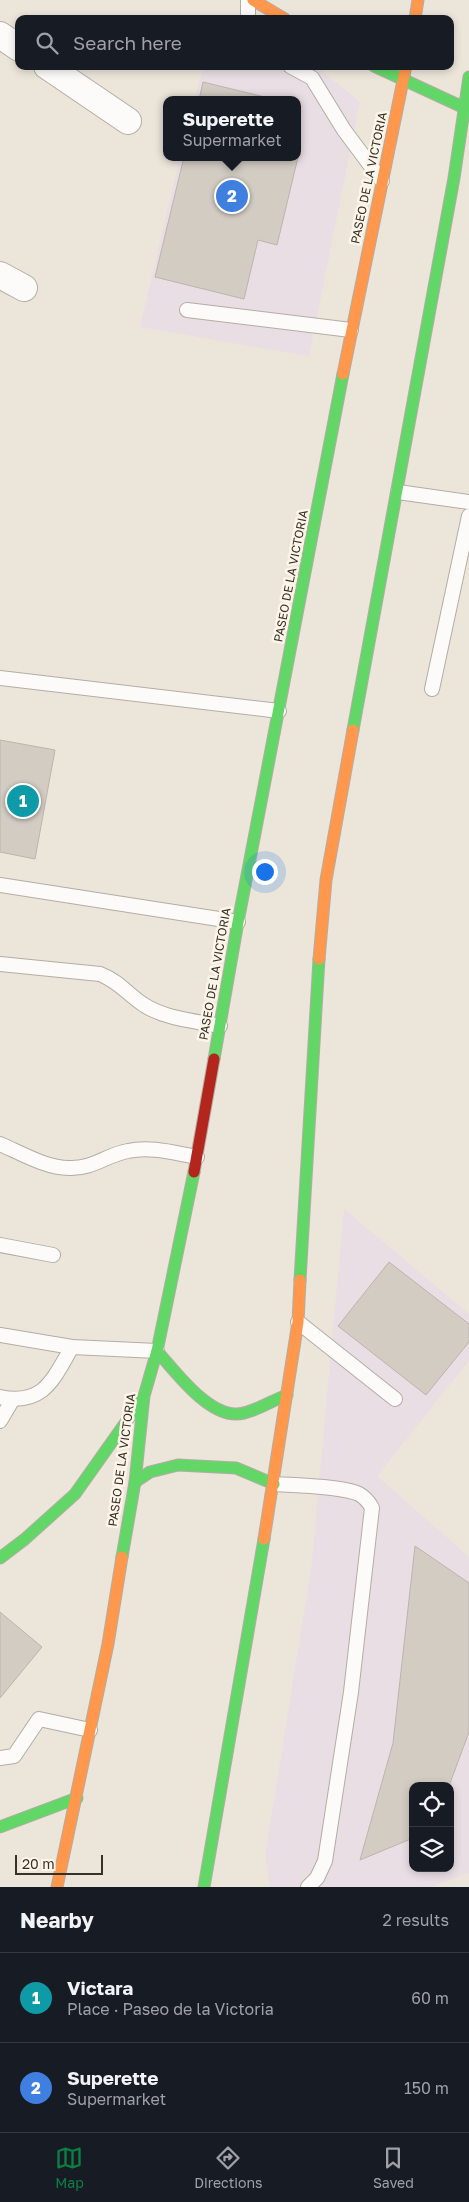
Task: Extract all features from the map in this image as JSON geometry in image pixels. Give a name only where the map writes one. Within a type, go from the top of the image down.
[{"type":"main road","points":[[253,0],[278,15]]},
{"type":"main road","points":[[416,15],[418,0]]},
{"type":"main road","points":[[382,70],[466,109]]},
{"type":"main road","name":"PASEO DE LA VICTORIA","points":[[57,1887],[77,1798],[136,1482],[144,1396],[157,1351],[197,1157],[238,922],[351,330],[405,70]]},
{"type":"main road","points":[[204,1887],[274,1484],[298,1322],[315,1014],[326,880],[454,178],[466,109],[469,77]]},
{"type":"main road","points":[[157,1351],[196,1393],[215,1408],[237,1414],[287,1395]]},
{"type":"main road","points":[[0,1558],[25,1539],[74,1494],[144,1396]]},
{"type":"main road","points":[[136,1482],[150,1472],[178,1465],[236,1468],[274,1484]]},
{"type":"main road","points":[[0,1827],[77,1798]]},
{"type":"street","points":[[0,35],[15,45]]},
{"type":"street","points":[[53,70],[128,121]]},
{"type":"street","points":[[0,275],[24,288]]},
{"type":"lane","points":[[248,0],[248,15]]},
{"type":"lane","points":[[297,70],[312,78],[344,130],[383,182]]},
{"type":"lane","points":[[187,310],[351,330]]},
{"type":"lane","points":[[398,492],[469,502]]},
{"type":"lane","points":[[432,689],[469,516]]},
{"type":"lane","points":[[0,678],[279,711]]},
{"type":"lane","points":[[0,884],[238,922]]},
{"type":"lane","points":[[0,964],[100,974],[114,980],[144,1005],[156,1011],[220,1026]]},
{"type":"lane","points":[[0,1144],[43,1162],[66,1168],[91,1166],[112,1155],[128,1150],[155,1149],[197,1157]]},
{"type":"lane","points":[[0,1245],[53,1255]]},
{"type":"lane","points":[[298,1322],[395,1399]]},
{"type":"lane","points":[[0,1335],[72,1346],[157,1351]]},
{"type":"lane","points":[[0,1421],[6,1398],[30,1397],[50,1385],[72,1346]]},
{"type":"lane","points":[[274,1484],[309,1486],[358,1494],[367,1499],[372,1508],[351,1692],[325,1861],[317,1878],[308,1887]]},
{"type":"lane","points":[[0,1758],[14,1756],[39,1719],[90,1730]]},
{"type":"shaded area","points":[[203,70],[321,70],[360,102],[309,356],[140,327],[179,161],[301,161],[301,96],[195,96]]},
{"type":"shaded area","points":[[344,1209],[469,1314],[469,1360],[377,1476],[469,1557],[469,1873],[431,1887],[270,1887],[265,1855],[311,1570]]},
{"type":"building","points":[[203,82],[261,96],[200,96]]},
{"type":"building","points":[[183,161],[297,161],[277,245],[258,240],[244,299],[155,277]]},
{"type":"building","points":[[0,740],[55,750],[35,859],[0,852]]},
{"type":"building","points":[[389,1262],[469,1324],[469,1342],[426,1395],[338,1326]]},
{"type":"building","points":[[415,1546],[469,1583],[469,1732],[450,1782],[409,1782],[409,1840],[360,1860],[393,1743]]},
{"type":"building","points":[[0,1612],[42,1647],[0,1698]]},
{"type":"traffic: fast","points":[[383,70],[469,110]]},
{"type":"traffic: fast","points":[[353,730],[454,178],[469,77]]},
{"type":"traffic: fast","points":[[214,1059],[238,922],[343,374]]},
{"type":"traffic: fast","points":[[300,1280],[319,959]]},
{"type":"traffic: fast","points":[[122,1557],[135,1482],[144,1396],[157,1351],[194,1172]]},
{"type":"traffic: fast","points":[[157,1351],[182,1380],[203,1400],[226,1412],[237,1414],[249,1412],[287,1395]]},
{"type":"traffic: fast","points":[[0,1558],[25,1539],[75,1494],[143,1398]]},
{"type":"traffic: fast","points":[[135,1482],[150,1472],[178,1465],[236,1468],[274,1484]]},
{"type":"traffic: fast","points":[[204,1887],[264,1539]]},
{"type":"traffic: fast","points":[[0,1827],[77,1798]]},
{"type":"traffic: slow","points":[[253,0],[278,15]]},
{"type":"traffic: slow","points":[[416,15],[418,0]]},
{"type":"traffic: slow","points":[[343,374],[405,70]]},
{"type":"traffic: slow","points":[[319,959],[326,880],[353,730]]},
{"type":"traffic: slow","points":[[264,1539],[298,1322],[300,1280]]},
{"type":"traffic: slow","points":[[57,1887],[108,1644],[122,1557]]},
{"type":"traffic: jam","points":[[194,1172],[214,1059]]},
{"type":"place","name":"Superette","points":[[232,196]]},
{"type":"place","name":"Victara","points":[[23,801]]}]
